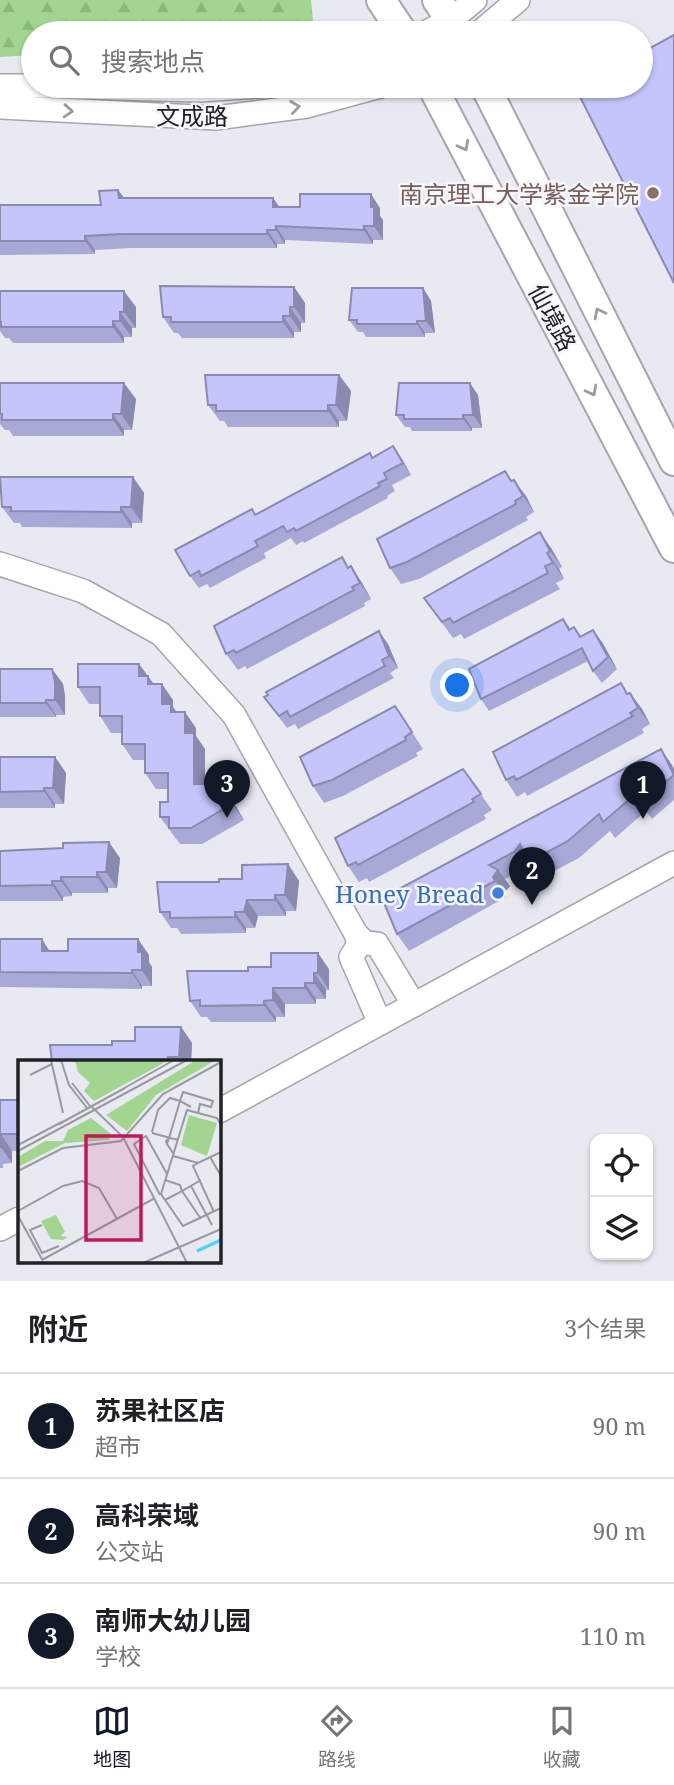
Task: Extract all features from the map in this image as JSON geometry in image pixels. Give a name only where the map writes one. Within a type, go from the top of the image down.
[{"type":"main road","points":[[381,0],[395,21]]},
{"type":"main road","name":"仙境路","points":[[438,98],[674,548]]},
{"type":"main road","name":"仙境路","points":[[491,98],[674,461]]},
{"type":"street","points":[[449,18],[475,0]]},
{"type":"street","points":[[493,21],[518,0]]},
{"type":"street","points":[[0,86],[21,86]]},
{"type":"street","name":"文成路","points":[[0,107],[216,118],[307,106],[337,98]]},
{"type":"street","points":[[0,564],[83,592],[161,634],[234,715],[356,934],[359,945],[351,957],[380,1023]]},
{"type":"street","points":[[220,1110],[674,863]]},
{"type":"street","points":[[356,934],[365,943],[377,944],[414,1005]]},
{"type":"street","points":[[0,1229],[18,1220]]},
{"type":"green space","points":[[0,0],[311,0],[312,21],[21,21],[21,56],[0,57]]},
{"type":"building","name":"南京理工大学紫金学院","points":[[674,35],[674,283],[581,98],[653,98],[653,46]]},
{"type":"building","points":[[118,190],[119,198],[273,198],[273,207],[300,207],[300,194],[371,194],[374,226],[364,226],[364,230],[276,226],[276,230],[267,230],[267,234],[121,234],[85,236],[85,241],[0,241],[0,205],[101,205],[99,191]]},
{"type":"building","points":[[160,286],[294,287],[294,307],[290,307],[290,316],[283,316],[283,322],[171,322],[171,317],[163,317]]},
{"type":"building","points":[[352,288],[423,288],[426,321],[417,321],[417,324],[357,324],[357,320],[349,320]]},
{"type":"building","points":[[0,291],[124,291],[124,312],[120,312],[120,321],[113,321],[113,327],[1,327]]},
{"type":"building","points":[[205,375],[339,375],[336,405],[328,405],[328,411],[216,411],[216,405],[208,405]]},
{"type":"building","points":[[0,383],[124,383],[121,414],[113,414],[113,420],[2,420]]},
{"type":"building","points":[[399,383],[470,383],[473,415],[463,415],[463,419],[404,419],[404,415],[396,415]]},
{"type":"building","points":[[393,446],[403,463],[384,473],[387,479],[378,483],[380,486],[296,531],[294,528],[287,532],[283,526],[255,541],[258,546],[201,576],[199,571],[190,576],[175,550],[252,509],[255,515],[370,453],[372,458]]},
{"type":"building","points":[[505,471],[523,496],[515,501],[516,504],[407,562],[390,568],[377,539]]},
{"type":"building","points":[[0,477],[133,477],[131,507],[121,507],[121,512],[11,511],[11,507],[2,507]]},
{"type":"building","points":[[540,532],[553,563],[545,566],[548,573],[453,623],[450,618],[442,622],[424,598]]},
{"type":"building","points":[[342,557],[348,568],[351,566],[360,583],[352,587],[354,590],[236,653],[234,650],[226,654],[214,626]]},
{"type":"building","points":[[563,619],[569,630],[574,627],[580,637],[593,630],[608,657],[593,671],[582,648],[481,699],[469,669]]},
{"type":"building","points":[[379,631],[389,656],[382,660],[385,666],[290,717],[287,711],[279,716],[264,697],[268,695],[266,692]]},
{"type":"building","points":[[78,664],[139,664],[139,676],[148,676],[148,684],[162,684],[162,704],[171,704],[171,712],[185,712],[185,733],[194,733],[194,784],[221,784],[232,804],[191,828],[169,828],[169,817],[160,817],[160,802],[168,802],[168,773],[145,773],[145,744],[122,744],[122,716],[100,716],[100,687],[78,687]]},
{"type":"building","points":[[0,669],[52,669],[55,700],[46,700],[46,703],[0,703]]},
{"type":"building","points":[[621,683],[638,708],[630,713],[633,716],[516,780],[514,776],[506,780],[493,752]]},
{"type":"building","points":[[395,706],[412,732],[405,737],[406,740],[332,780],[313,786],[300,757]]},
{"type":"building","points":[[661,749],[674,775],[640,803],[636,794],[603,822],[599,814],[568,841],[529,862],[520,844],[514,852],[489,865],[498,870],[493,877],[495,881],[397,934],[382,898]]},
{"type":"building","points":[[0,757],[55,757],[53,788],[44,788],[44,791],[0,792]]},
{"type":"building","points":[[463,769],[481,794],[472,799],[474,802],[358,865],[356,862],[348,866],[335,838]]},
{"type":"building","points":[[109,842],[106,872],[97,872],[97,877],[61,877],[61,881],[52,881],[52,885],[0,886],[0,851],[63,848],[63,843]]},
{"type":"building","points":[[288,864],[285,895],[275,895],[275,900],[247,900],[244,912],[235,912],[235,917],[170,918],[170,912],[160,912],[157,882],[219,882],[219,879],[242,879],[242,865]]},
{"type":"building","points":[[0,939],[42,939],[42,951],[68,951],[68,939],[138,939],[138,952],[142,952],[142,970],[132,970],[132,973],[0,972]]},
{"type":"building","points":[[271,953],[318,953],[318,973],[314,973],[314,983],[305,983],[305,988],[273,988],[273,1000],[264,1001],[264,1005],[200,1006],[200,1000],[190,1001],[187,971],[248,971],[248,967],[271,967]]},
{"type":"building","points":[[135,1027],[181,1027],[179,1057],[168,1057],[168,1060],[52,1060],[50,1045],[112,1045],[112,1041],[135,1041]]},
{"type":"building","points":[[0,1100],[18,1100],[18,1134],[1,1134],[0,1147]]},
{"type":"place","name":"南京理工大学紫金学院","points":[[653,193]]},
{"type":"place","name":"南师大幼儿园","points":[[227,818]]},
{"type":"place","name":"苏果社区店","points":[[643,819]]},
{"type":"place","name":"Honey Bread","points":[[498,893]]},
{"type":"place","name":"高科荣域","points":[[532,905]]}]
